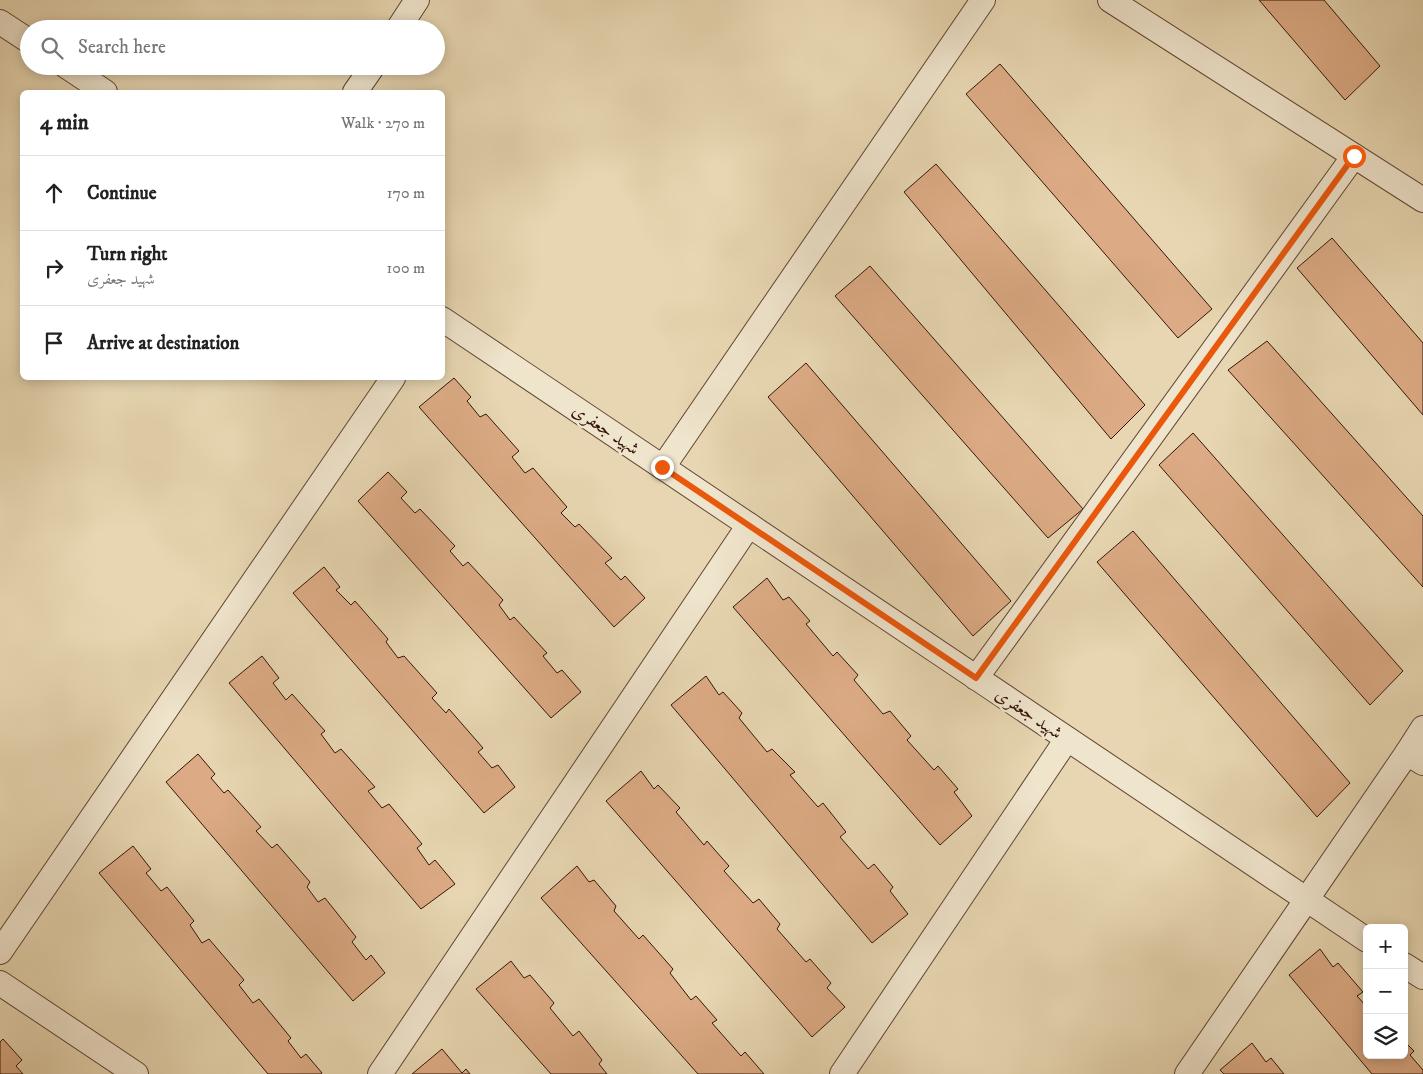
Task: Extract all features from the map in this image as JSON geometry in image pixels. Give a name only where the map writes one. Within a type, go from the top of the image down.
[{"type":"street","points":[[404,20],[417,0]]},
{"type":"street","points":[[662,467],[983,0]]},
{"type":"street","points":[[1110,0],[1423,200]]},
{"type":"street","points":[[0,22],[20,35]]},
{"type":"street","points":[[80,75],[102,90]]},
{"type":"street","points":[[356,90],[367,75]]},
{"type":"street","points":[[976,678],[1354,156]]},
{"type":"street","name":"شهید جعفری","points":[[445,321],[1363,937]]},
{"type":"street","points":[[0,952],[392,380]]},
{"type":"street","points":[[380,1074],[749,525]]},
{"type":"street","points":[[1187,1074],[1307,900],[1415,758],[1423,728]]},
{"type":"street","points":[[842,1074],[1067,739]]},
{"type":"street","points":[[1408,968],[1423,978]]},
{"type":"street","points":[[0,983],[136,1074]]},
{"type":"building","points":[[1259,0],[1324,0],[1380,66],[1345,100]]},
{"type":"building","points":[[1000,64],[1212,309],[1178,338],[966,94]]},
{"type":"building","points":[[936,164],[1145,405],[1111,439],[904,192]]},
{"type":"building","points":[[1332,238],[1423,343],[1423,415],[1297,268]]},
{"type":"building","points":[[870,266],[1083,509],[1048,538],[835,296]]},
{"type":"building","points":[[1267,341],[1423,516],[1423,587],[1228,370]]},
{"type":"building","points":[[806,363],[1011,601],[973,636],[768,397]]},
{"type":"building","points":[[454,378],[471,397],[467,401],[480,417],[486,414],[519,451],[512,457],[525,473],[533,468],[567,507],[561,513],[575,527],[579,524],[612,558],[605,563],[621,580],[625,576],[645,598],[614,627],[419,407]]},
{"type":"building","points":[[1193,433],[1403,671],[1370,705],[1159,465]]},
{"type":"building","points":[[388,472],[407,492],[401,498],[415,513],[420,509],[455,546],[450,551],[463,566],[468,562],[503,600],[499,605],[510,620],[514,617],[547,653],[543,656],[557,673],[562,670],[581,692],[551,718],[358,501]]},
{"type":"building","points":[[1133,531],[1350,783],[1317,817],[1097,562]]},
{"type":"building","points":[[324,567],[340,587],[336,590],[351,605],[355,601],[388,639],[386,642],[398,658],[404,656],[437,693],[432,698],[446,713],[449,709],[483,748],[478,752],[492,768],[498,765],[515,787],[484,813],[293,593]]},
{"type":"building","points":[[767,578],[783,600],[789,597],[810,621],[806,624],[833,656],[837,652],[858,675],[854,680],[883,714],[890,711],[911,736],[907,740],[934,770],[938,766],[958,789],[954,792],[972,816],[940,845],[733,607]]},
{"type":"building","points":[[262,656],[279,678],[273,683],[286,700],[292,694],[325,731],[321,734],[335,753],[341,749],[375,787],[368,791],[382,808],[389,804],[422,844],[417,848],[429,865],[435,860],[455,884],[421,909],[229,683]]},
{"type":"building","points":[[706,676],[719,695],[723,692],[742,713],[739,718],[767,752],[772,749],[795,772],[790,775],[818,807],[823,803],[846,832],[840,837],[868,869],[874,864],[893,887],[890,891],[908,914],[872,943],[671,705]]},
{"type":"building","points":[[198,754],[215,774],[211,778],[224,793],[228,790],[261,827],[256,831],[272,848],[277,844],[310,882],[307,887],[318,902],[325,898],[356,937],[352,942],[366,960],[371,955],[385,973],[353,1001],[166,782]]},
{"type":"building","points":[[641,771],[654,789],[658,785],[680,808],[676,812],[704,845],[707,841],[729,866],[724,871],[753,903],[759,899],[780,924],[777,929],[806,962],[810,959],[831,983],[827,988],[845,1007],[812,1037],[606,801]]},
{"type":"building","points":[[133,846],[151,869],[146,873],[161,891],[167,887],[194,921],[190,925],[202,943],[209,939],[244,980],[239,985],[253,1003],[259,999],[291,1038],[288,1041],[301,1058],[306,1054],[322,1073],[268,1074],[99,873]]},
{"type":"building","points":[[577,866],[589,882],[594,880],[616,906],[614,911],[639,939],[643,935],[673,969],[670,973],[691,1000],[696,996],[717,1020],[712,1023],[741,1056],[745,1052],[764,1074],[698,1074],[541,898]]},
{"type":"building","points":[[1320,949],[1333,967],[1338,963],[1363,992],[1357,996],[1363,1003],[1363,1059],[1408,1059],[1408,1045],[1414,1051],[1410,1055],[1423,1070],[1423,1074],[1372,1074],[1289,975]]},
{"type":"building","points":[[511,961],[524,978],[530,975],[554,1003],[550,1008],[573,1036],[579,1031],[602,1060],[599,1064],[607,1074],[551,1074],[476,989]]},
{"type":"building","points":[[3,1039],[22,1060],[16,1066],[23,1074],[0,1074],[0,1042]]},
{"type":"building","points":[[1252,1043],[1266,1062],[1271,1058],[1284,1074],[1224,1074],[1220,1070]]},
{"type":"building","points":[[442,1049],[462,1073],[466,1069],[470,1074],[412,1074]]},
{"type":"route","points":[[662,467],[976,678],[1354,156]]}]
